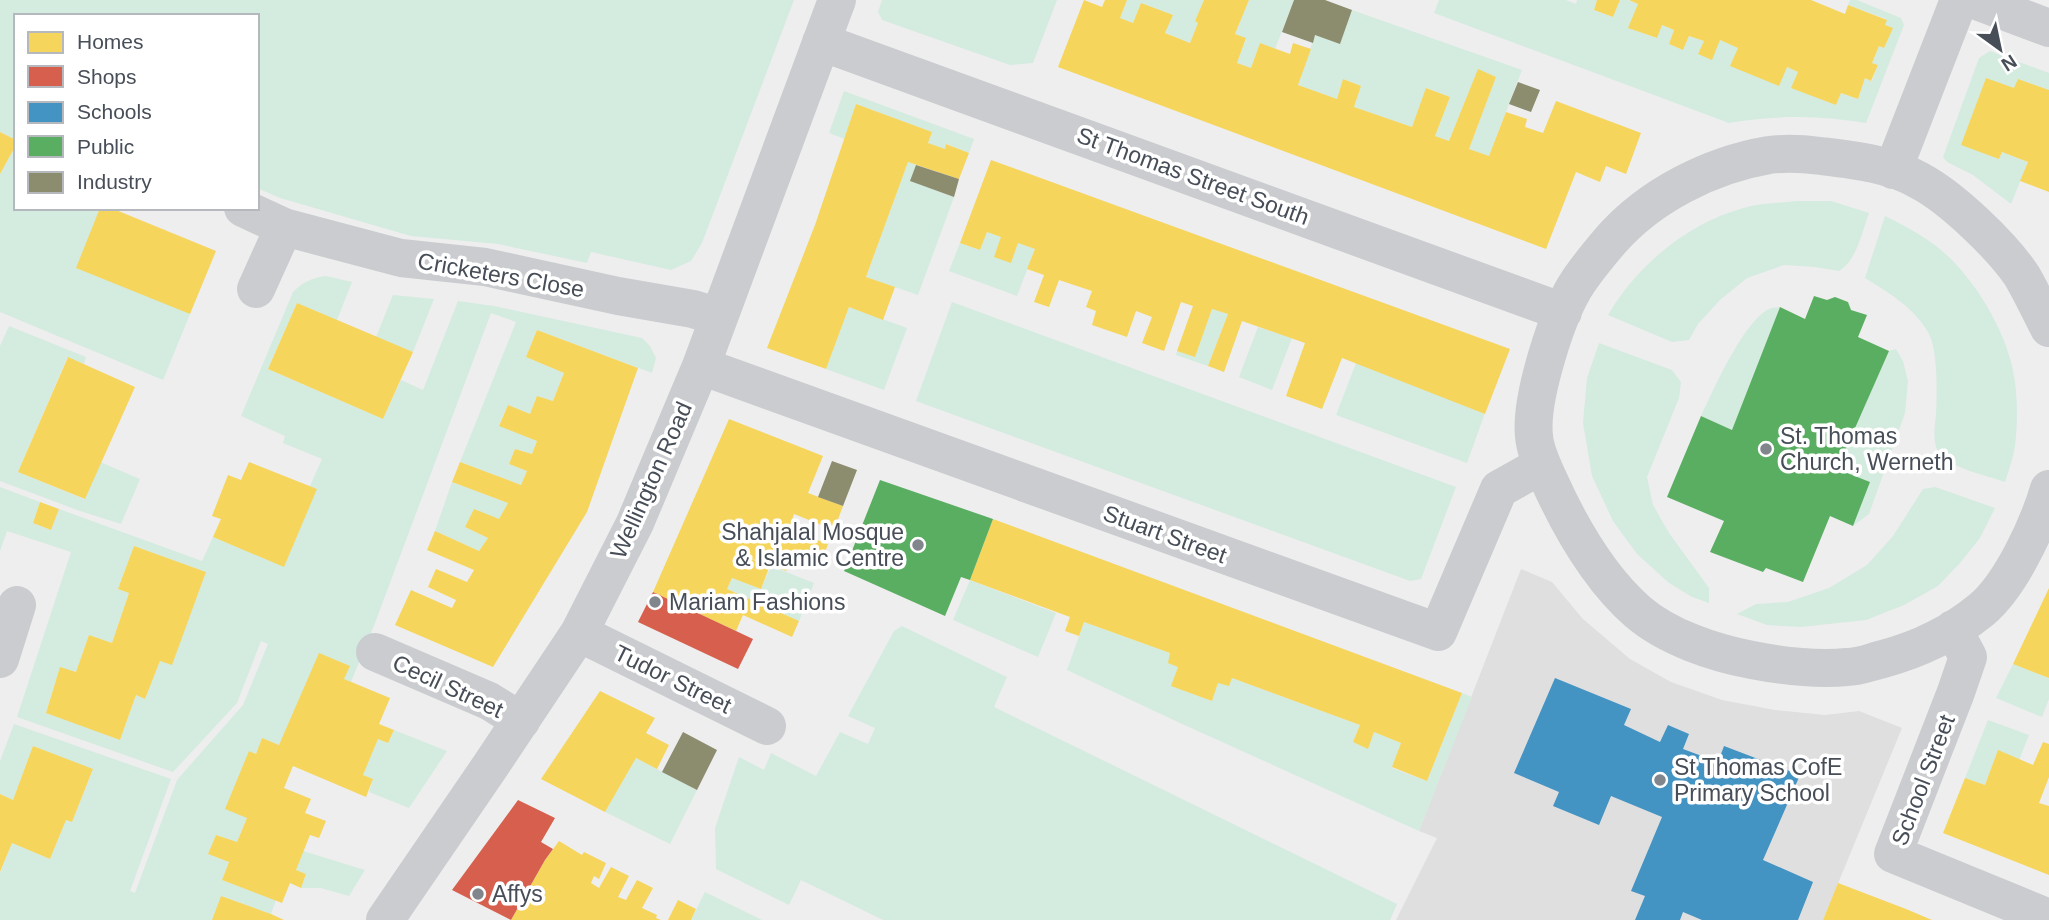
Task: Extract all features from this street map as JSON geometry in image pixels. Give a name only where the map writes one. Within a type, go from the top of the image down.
[{"type":"street","name":"Wellington Road","points":[[397,916],[579,633],[635,523],[701,366],[837,0]]},
{"type":"street","points":[[1893,170],[1959,0]]},
{"type":"street","points":[[1973,0],[2049,28]]},
{"type":"street","name":"St Thomas Street South","points":[[821,42],[1563,312]]},
{"type":"street","points":[[2047,504],[2027,546],[2004,582],[1983,608],[1953,629],[1909,652],[1850,667],[1788,667],[1724,655],[1679,638],[1639,613],[1607,579],[1576,533],[1542,465],[1534,437],[1535,410],[1546,359],[1563,312],[1576,285],[1626,223],[1660,197],[1700,177],[1731,165],[1772,155],[1812,155],[1854,160],[1919,180],[1950,200],[2002,251],[2020,274],[2049,328]]},
{"type":"street","name":"Cricketers Close","points":[[247,210],[284,227],[401,258],[485,267],[618,296],[693,309],[719,317]]},
{"type":"street","points":[[256,289],[284,227]]},
{"type":"street","name":"Stuart Street","points":[[701,366],[1438,632],[1499,489],[1542,465]]},
{"type":"street","points":[[0,659],[17,606]]},
{"type":"street","name":"School Street","points":[[1953,629],[1968,657],[1893,854],[2049,918]]},
{"type":"street","name":"Tudor Street","points":[[579,633],[767,726]]},
{"type":"street","name":"Cecil Street","points":[[375,652],[489,701],[521,721]]},
{"type":"shaded area","name":"St Thomas CofE Primary School","points":[[1521,569],[1552,582],[1583,619],[1630,659],[1671,682],[1722,700],[1775,710],[1825,715],[1859,711],[1902,728],[1823,920],[1396,920],[1437,838],[1419,831]]},
{"type":"green space","points":[[0,0],[794,0],[702,243],[691,261],[671,270],[591,252],[587,263],[498,244],[411,236],[280,198],[259,189],[259,14],[14,14],[14,139],[0,132]]},
{"type":"green space","points":[[882,0],[1057,0],[1033,63],[1010,65],[882,20],[878,12]]},
{"type":"green space","points":[[1127,0],[1204,0],[1190,43],[1165,33],[1172,15],[1141,3],[1133,23],[1120,18]]},
{"type":"green space","points":[[1249,0],[1294,0],[1275,49],[1260,43],[1251,68],[1237,63],[1246,39],[1235,34]]},
{"type":"green space","points":[[1439,0],[1566,0],[1576,4],[1577,0],[1597,0],[1594,10],[1613,17],[1620,0],[1628,0],[1638,4],[1629,28],[1656,38],[1662,25],[1674,30],[1669,44],[1683,50],[1689,36],[1704,41],[1698,54],[1720,40],[1738,48],[1731,66],[1769,81],[1787,67],[1798,72],[1792,87],[1836,105],[1841,93],[1858,99],[1865,78],[1872,81],[1878,65],[1872,63],[1879,46],[1884,48],[1892,28],[1885,25],[1886,19],[1848,5],[1850,0],[1857,0],[1901,18],[1904,25],[1866,123],[1797,117],[1729,123],[1434,13]]},
{"type":"green space","points":[[1352,10],[1522,70],[1489,156],[1469,149],[1496,77],[1478,70],[1449,141],[1435,136],[1450,97],[1427,88],[1412,127],[1354,107],[1361,86],[1343,79],[1337,99],[1298,85],[1315,35],[1340,43]]},
{"type":"green space","points":[[1990,51],[2049,73],[2049,90],[2018,79],[1999,159],[2002,152],[2028,162],[2011,204],[1973,175],[1947,162],[1943,157],[1979,58]]},
{"type":"green space","points":[[844,91],[974,139],[969,153],[947,144],[945,149],[928,143],[932,132],[856,104],[845,139],[829,133]]},
{"type":"green space","points":[[14,149],[14,210],[102,210],[190,314],[163,380],[0,312],[0,174]]},
{"type":"green space","points":[[908,162],[916,165],[911,181],[954,197],[918,295],[866,277]]},
{"type":"green space","points":[[1796,201],[1831,201],[1869,213],[1855,253],[1839,271],[1784,265],[1747,278],[1720,300],[1698,324],[1689,340],[1672,342],[1608,315],[1620,296],[1650,262],[1685,234],[1747,207]]},
{"type":"green space","points":[[1885,216],[1920,235],[1952,260],[1972,283],[2003,337],[2012,366],[2017,406],[2015,446],[2005,482],[1959,467],[1944,457],[1936,447],[1936,373],[1929,334],[1909,309],[1865,278]]},
{"type":"green space","points":[[987,232],[1001,237],[1011,263],[1018,243],[1035,249],[1017,296],[949,271],[960,243],[980,250]]},
{"type":"green space","points":[[326,276],[352,282],[337,320],[297,303],[268,369],[383,419],[401,380],[423,390],[458,301],[494,306],[642,338],[656,358],[652,373],[537,330],[526,357],[564,373],[553,401],[537,396],[530,414],[508,405],[499,425],[537,441],[532,454],[515,449],[509,464],[527,471],[521,485],[460,462],[516,322],[491,313],[351,682],[344,679],[279,745],[262,738],[256,754],[249,751],[247,818],[237,842],[216,835],[208,854],[229,862],[222,880],[276,900],[271,914],[221,896],[212,920],[0,920],[0,873],[12,843],[50,859],[66,820],[72,822],[93,770],[33,746],[13,800],[0,794],[0,761],[14,724],[171,779],[130,891],[135,893],[177,780],[243,705],[268,644],[261,641],[237,703],[173,772],[17,717],[71,552],[7,531],[0,551],[0,487],[40,502],[33,523],[51,530],[59,509],[202,561],[213,537],[284,566],[316,490],[310,486],[322,459],[283,443],[285,436],[241,416],[293,292],[312,279]],"holes":[[[134,546],[206,572],[172,664],[160,661],[145,699],[136,695],[120,740],[46,712],[60,668],[76,672],[89,635],[112,643],[129,593],[118,589]]]},
{"type":"green space","points":[[393,295],[434,299],[413,352],[376,337]]},
{"type":"green space","points":[[952,302],[1456,487],[1421,579],[1410,581],[916,401]]},
{"type":"green space","points":[[849,307],[907,328],[884,390],[826,369]]},
{"type":"green space","points":[[1780,307],[1732,430],[1701,416],[1730,357],[1749,327],[1769,309]]},
{"type":"green space","points":[[1212,309],[1228,314],[1208,366],[1176,355],[1177,351],[1195,356]]},
{"type":"green space","points":[[9,326],[86,357],[84,364],[67,358],[18,472],[84,499],[100,462],[140,479],[121,524],[0,481],[0,346]]},
{"type":"green space","points":[[1258,327],[1292,338],[1272,390],[1239,377]]},
{"type":"green space","points":[[1599,343],[1672,370],[1681,382],[1679,398],[1647,477],[1653,505],[1669,533],[1709,588],[1709,603],[1692,597],[1669,583],[1637,554],[1613,521],[1592,476],[1583,423],[1587,378]]},
{"type":"green space","points":[[1896,349],[1903,361],[1908,381],[1905,413],[1869,514],[1853,526],[1870,482],[1837,469],[1889,351]]},
{"type":"green space","points":[[1356,363],[1485,413],[1467,463],[1336,415]]},
{"type":"green space","points":[[452,482],[508,503],[499,519],[474,510],[465,527],[488,538],[479,551],[435,531]]},
{"type":"green space","points":[[1935,487],[1995,508],[1980,538],[1938,586],[1904,605],[1866,620],[1801,627],[1767,625],[1737,614],[1756,604],[1788,602],[1829,588],[1867,565],[1893,536],[1923,489]]},
{"type":"green space","points":[[771,566],[814,583],[799,621],[727,589],[732,578],[761,589]]},
{"type":"green space","points":[[970,580],[1056,613],[1038,657],[953,620]]},
{"type":"green space","points":[[1084,622],[1170,653],[1178,667],[1172,686],[1212,701],[1218,683],[1232,678],[1360,725],[1353,742],[1368,748],[1374,732],[1401,743],[1392,768],[1427,781],[1462,693],[1472,697],[1419,831],[1067,670]]},
{"type":"green space","points":[[902,626],[1007,677],[994,707],[1397,904],[1390,920],[883,920],[801,880],[789,905],[716,869],[715,828],[739,757],[764,770],[771,753],[816,776],[840,732],[868,744],[875,728],[848,716],[894,631]]},
{"type":"green space","points":[[2013,664],[2049,678],[2049,699],[2042,717],[1996,698]]},
{"type":"green space","points":[[1988,720],[2029,735],[2019,760],[1998,751],[1985,785],[1965,778]]},
{"type":"green space","points":[[394,730],[447,751],[409,808],[369,792],[373,779],[363,775],[378,739],[388,743]]},
{"type":"green space","points":[[636,758],[697,790],[670,844],[605,812]]},
{"type":"green space","points":[[303,851],[365,870],[349,896],[321,888],[301,888],[306,874],[296,870]]},
{"type":"green space","points":[[705,892],[762,920],[691,920]]},
{"type":"building: Homes","points":[[1084,0],[1102,7],[1105,0],[1127,0],[1120,18],[1133,23],[1141,3],[1173,15],[1165,33],[1190,43],[1204,0],[1249,0],[1235,34],[1246,38],[1237,63],[1251,68],[1260,43],[1290,54],[1293,43],[1311,49],[1298,85],[1337,99],[1343,79],[1361,86],[1354,107],[1412,127],[1426,88],[1450,97],[1435,136],[1449,141],[1478,69],[1496,77],[1469,149],[1489,156],[1506,112],[1527,119],[1525,127],[1543,133],[1556,101],[1641,133],[1626,174],[1606,166],[1600,182],[1576,172],[1546,249],[1058,67]]},
{"type":"building: Homes","points":[[1597,0],[1620,0],[1613,17],[1594,10]]},
{"type":"building: Homes","points":[[1629,0],[1811,0],[1845,14],[1848,5],[1887,20],[1885,25],[1893,28],[1884,48],[1879,46],[1872,63],[1878,65],[1871,81],[1865,78],[1858,99],[1841,93],[1836,105],[1791,88],[1798,72],[1787,67],[1779,86],[1730,66],[1738,48],[1720,40],[1712,60],[1698,54],[1704,41],[1689,36],[1683,50],[1669,44],[1674,30],[1662,25],[1657,38],[1628,28],[1638,4]]},
{"type":"building: Homes","points":[[1986,78],[2014,88],[2018,79],[2049,90],[2049,192],[2020,181],[2028,162],[2002,152],[1999,159],[1961,145]]},
{"type":"building: Homes","points":[[856,104],[932,132],[928,143],[945,149],[946,144],[969,153],[959,179],[908,162],[866,277],[895,287],[883,320],[849,307],[826,369],[767,348],[815,225]]},
{"type":"building: Homes","points":[[0,132],[14,139],[14,149],[0,174]]},
{"type":"building: Homes","points":[[991,160],[1510,349],[1485,414],[1342,358],[1322,409],[1286,396],[1305,343],[1242,321],[1224,372],[1208,366],[1228,314],[1212,309],[1195,357],[1177,351],[1193,306],[1181,302],[1164,351],[1142,343],[1152,317],[1136,311],[1127,337],[1092,325],[1096,311],[1086,307],[1092,291],[1059,280],[1049,307],[1034,302],[1044,275],[1027,269],[1035,249],[1018,243],[1011,263],[994,257],[1001,237],[987,232],[980,250],[960,243]]},
{"type":"building: Homes","points":[[99,210],[116,210],[216,251],[190,314],[76,268]]},
{"type":"building: Homes","points":[[297,303],[413,352],[383,419],[268,369]]},
{"type":"building: Homes","points":[[537,330],[638,368],[587,512],[493,667],[395,625],[411,590],[452,608],[456,600],[428,587],[436,569],[467,582],[474,570],[427,550],[435,531],[479,551],[488,538],[465,527],[474,509],[499,519],[508,503],[452,482],[460,462],[521,485],[527,471],[509,464],[515,449],[532,454],[537,441],[499,426],[508,405],[530,414],[537,396],[553,401],[564,373],[526,357]]},
{"type":"building: Homes","points":[[68,357],[135,387],[85,499],[18,472]]},
{"type":"building: Homes","points":[[729,419],[823,456],[808,493],[843,506],[834,530],[794,514],[789,529],[828,544],[823,558],[815,554],[811,564],[792,556],[786,571],[750,558],[769,568],[761,589],[732,578],[727,589],[799,621],[792,637],[743,615],[736,631],[653,592]]},
{"type":"building: Homes","points":[[249,462],[317,489],[284,567],[213,537],[221,519],[212,516],[228,475],[241,480]]},
{"type":"building: Homes","points":[[40,502],[59,509],[51,530],[33,523]]},
{"type":"building: Homes","points":[[993,519],[1462,693],[1427,781],[1392,767],[1401,743],[1374,732],[1368,749],[1353,742],[1360,725],[1232,678],[1229,686],[1218,683],[1212,701],[1171,686],[1178,667],[1168,663],[1170,653],[1084,622],[1079,636],[1065,631],[1070,617],[970,580]]},
{"type":"building: Homes","points":[[134,546],[206,572],[172,665],[160,661],[145,699],[136,695],[120,740],[46,713],[60,667],[76,672],[89,635],[112,643],[129,593],[118,589]]},
{"type":"building: Homes","points":[[2049,588],[2049,678],[2013,664]]},
{"type":"building: Homes","points":[[319,653],[350,666],[344,679],[390,698],[379,724],[394,730],[388,743],[378,739],[363,775],[373,779],[366,797],[293,766],[284,788],[311,799],[305,813],[326,821],[319,838],[310,835],[296,870],[306,874],[301,888],[290,883],[282,903],[222,880],[229,862],[208,854],[216,835],[237,842],[247,818],[225,809],[249,751],[256,754],[262,738],[279,745]]},
{"type":"building: Homes","points":[[600,691],[655,718],[646,733],[669,745],[657,769],[636,758],[605,812],[541,779]]},
{"type":"building: Homes","points":[[2043,742],[2049,744],[2049,777],[2039,803],[2049,806],[2049,875],[1943,833],[1965,778],[1985,785],[1998,750],[2033,765]]},
{"type":"building: Homes","points":[[33,746],[93,769],[72,822],[66,820],[50,859],[12,843],[0,872],[0,794],[13,800]]},
{"type":"building: Homes","points":[[559,841],[582,855],[584,852],[606,863],[599,879],[594,876],[591,883],[599,888],[611,867],[629,876],[618,897],[626,900],[637,880],[653,888],[642,908],[661,920],[511,920]]},
{"type":"building: Homes","points":[[1838,883],[1906,909],[1932,920],[1823,920]]},
{"type":"building: Homes","points":[[221,896],[271,914],[284,920],[212,920]]},
{"type":"building: Homes","points":[[678,900],[696,909],[691,920],[668,920]]},
{"type":"building: Shops","points":[[653,592],[753,639],[738,669],[638,622]]},
{"type":"building: Shops","points":[[518,800],[555,818],[541,842],[553,849],[511,920],[452,890]]},
{"type":"building: Schools","points":[[1555,678],[1631,709],[1624,725],[1660,742],[1668,725],[1689,734],[1683,749],[1718,762],[1724,746],[1800,775],[1763,860],[1813,882],[1798,920],[1702,920],[1683,912],[1680,920],[1635,920],[1645,896],[1631,891],[1662,817],[1611,796],[1599,825],[1553,806],[1559,792],[1514,773]]},
{"type":"building: Public","name":"St. Thomas Church, Werneth","points":[[1814,296],[1827,300],[1835,297],[1848,302],[1851,310],[1867,315],[1858,337],[1889,351],[1837,469],[1870,482],[1853,526],[1830,516],[1803,582],[1766,568],[1763,572],[1710,552],[1724,521],[1667,497],[1701,416],[1732,430],[1780,307],[1805,319]]},
{"type":"building: Public","name":"Shahjalal Mosque & Islamic Centre","points":[[880,480],[993,519],[970,580],[961,577],[945,616],[844,571]]},
{"type":"building: Industry","points":[[1294,0],[1325,0],[1352,10],[1340,44],[1315,35],[1313,43],[1282,32]]},
{"type":"building: Industry","points":[[1518,82],[1540,90],[1531,112],[1509,104]]},
{"type":"building: Industry","points":[[916,165],[959,179],[954,197],[910,181]]},
{"type":"building: Industry","points":[[832,461],[857,470],[843,506],[818,497]]},
{"type":"building: Industry","points":[[683,732],[717,750],[697,790],[662,772]]},
{"type":"place","name":"St. Thomas Church, Werneth","points":[[1766,449]]},
{"type":"place","name":"Shahjalal Mosque & Islamic Centre","points":[[918,545]]},
{"type":"place","name":"Mariam Fashions","points":[[655,602]]},
{"type":"place","name":"St Thomas CofE Primary School","points":[[1660,780]]},
{"type":"place","name":"Affys","points":[[478,894]]}]
